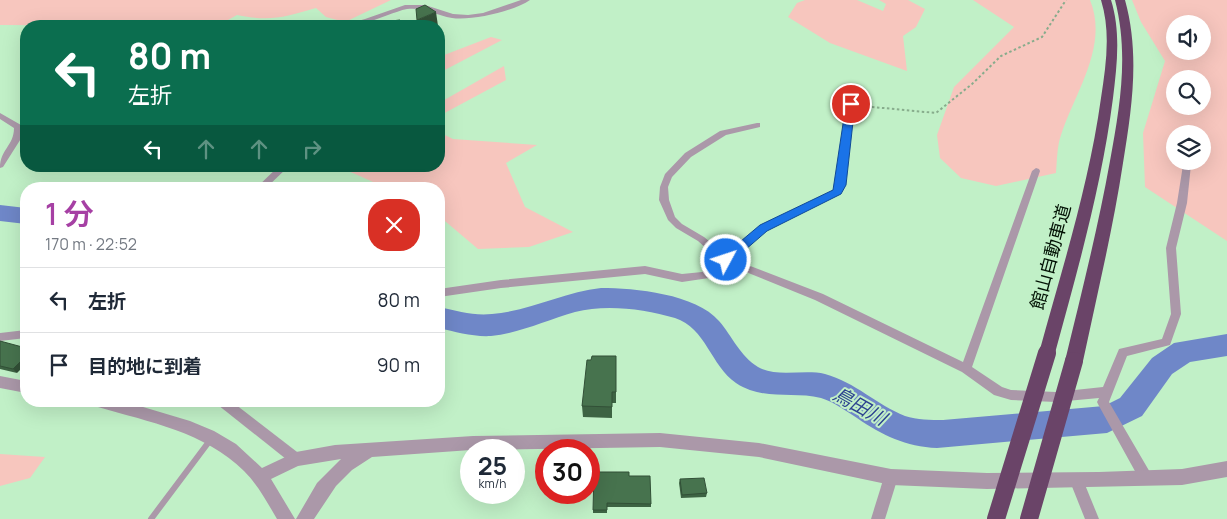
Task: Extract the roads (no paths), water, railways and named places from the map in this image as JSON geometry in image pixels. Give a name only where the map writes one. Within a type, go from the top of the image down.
[{"type":"highway","name":"館山自動車道","points":[[996,519],[1047,354],[1088,203],[1106,112],[1112,58],[1111,21],[1106,0]]},
{"type":"highway","points":[[1029,519],[1074,361],[1109,209],[1124,117],[1128,42],[1120,0]]},
{"type":"street","points":[[369,20],[405,7],[425,7],[452,16],[484,16],[527,0]]},
{"type":"street","points":[[445,292],[501,284],[645,270],[682,278],[705,275],[764,228],[837,192],[840,185],[851,104]]},
{"type":"street","points":[[0,115],[18,127],[20,132]]},
{"type":"street","points":[[757,125],[723,133],[688,155],[668,176],[664,187],[664,200],[671,218],[702,239],[726,260],[819,297],[966,369],[998,391],[1011,396],[1056,397],[1106,392]]},
{"type":"street","points":[[0,165],[20,139]]},
{"type":"street","points":[[1146,478],[1103,402],[1123,352],[1166,342],[1176,314],[1171,248],[1182,203],[1186,170]]},
{"type":"street","points":[[966,369],[1036,171]]},
{"type":"street","points":[[266,182],[278,172]]},
{"type":"street","points":[[0,337],[20,335]]},
{"type":"street","points":[[0,382],[20,386]]},
{"type":"street","points":[[119,407],[193,428],[239,454],[261,476],[286,519]]},
{"type":"street","points":[[230,407],[296,459]]},
{"type":"street","points":[[261,476],[296,459],[314,454],[372,448],[473,443],[660,440],[759,450],[890,477],[987,481],[1146,478],[1182,476],[1227,469]]},
{"type":"street","points":[[305,519],[314,500],[330,479],[349,461],[372,448]]},
{"type":"street","points":[[878,519],[890,477]]},
{"type":"street","points":[[1076,479],[1092,519]]},
{"type":"lane","points":[[151,519],[212,438]]},
{"type":"waterway","name":"鳥田川","points":[[0,213],[20,215]]},
{"type":"waterway","name":"鳥田川","points":[[445,319],[469,324],[491,325],[512,322],[575,302],[601,298],[629,300],[676,308],[690,313],[709,327],[735,365],[754,379],[763,382],[826,387],[853,400],[895,426],[913,432],[931,434],[1107,419],[1131,407],[1162,366],[1184,351],[1227,345]]}]
